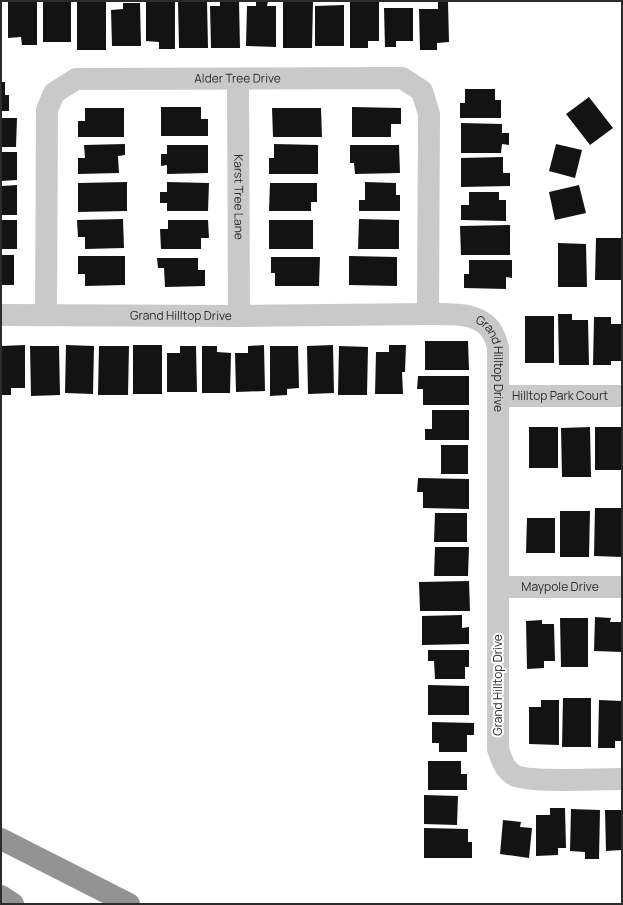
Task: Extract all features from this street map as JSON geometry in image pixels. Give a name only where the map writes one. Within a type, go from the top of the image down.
[{"type":"highway","points":[[1,840],[106,904]]},
{"type":"highway","points":[[1,840],[130,904]]},
{"type":"highway","points":[[1,896],[13,904]]},
{"type":"street","name":"Alder Tree Drive","points":[[46,315],[47,110],[54,93],[76,79],[402,78],[422,91],[430,114],[428,314]]},
{"type":"street","name":"Karst Tree Lane","points":[[238,79],[239,316]]},
{"type":"street","name":"Grand Hilltop Drive","points":[[1,315],[239,316],[453,314],[472,317],[485,324],[494,334],[498,348],[498,749],[504,766],[515,776],[533,779],[622,779]]},
{"type":"street","name":"Hilltop Park Court","points":[[499,396],[622,396]]},
{"type":"street","name":"Maypole Drive","points":[[498,587],[622,587]]},
{"type":"building","points":[[8,1],[37,1],[37,45],[22,45],[21,37],[8,38]]},
{"type":"building","points":[[43,1],[71,1],[71,42],[43,42]]},
{"type":"building","points":[[77,1],[106,1],[106,50],[77,50]]},
{"type":"building","points":[[146,1],[175,2],[175,49],[159,49],[159,42],[146,41]]},
{"type":"building","points":[[178,1],[207,1],[208,48],[179,48]]},
{"type":"building","points":[[220,1],[239,1],[240,48],[211,48],[210,6],[220,6]]},
{"type":"building","points":[[256,1],[268,1],[267,6],[276,6],[276,47],[246,46],[247,6],[256,6]]},
{"type":"building","points":[[283,1],[313,1],[312,48],[283,48]]},
{"type":"building","points":[[350,1],[379,1],[379,41],[368,41],[368,48],[350,48]]},
{"type":"building","points":[[438,2],[448,2],[449,42],[437,43],[437,50],[420,50],[419,9],[438,9]]},
{"type":"building","points":[[123,3],[140,3],[141,46],[112,46],[111,10],[123,9]]},
{"type":"building","points":[[344,5],[344,46],[315,46],[315,6]]},
{"type":"building","points":[[384,8],[413,8],[413,41],[396,41],[396,47],[385,47]]},
{"type":"building","points":[[1,82],[5,82],[5,95],[9,95],[9,111],[1,111]]},
{"type":"building","points":[[465,89],[495,89],[495,100],[501,100],[501,118],[460,118],[460,103],[465,103]]},
{"type":"building","points":[[589,97],[613,128],[590,145],[566,114]]},
{"type":"building","points":[[161,107],[201,107],[201,119],[208,119],[208,136],[161,136]]},
{"type":"building","points":[[352,107],[401,108],[401,124],[391,124],[391,137],[352,137]]},
{"type":"building","points":[[85,108],[124,108],[124,137],[78,137],[78,121],[85,121]]},
{"type":"building","points":[[272,108],[321,108],[322,137],[273,137]]},
{"type":"building","points":[[1,118],[17,118],[16,147],[1,147]]},
{"type":"building","points":[[461,123],[502,124],[502,133],[509,133],[509,145],[502,144],[501,153],[461,153]]},
{"type":"building","points":[[125,144],[125,155],[118,156],[119,173],[78,174],[78,158],[85,158],[84,145]]},
{"type":"building","points":[[274,144],[318,145],[318,174],[269,174],[269,158],[274,158]]},
{"type":"building","points":[[556,144],[582,150],[575,178],[549,171]]},
{"type":"building","points":[[167,145],[208,145],[208,173],[167,174],[167,165],[161,166],[161,154],[167,154]]},
{"type":"building","points":[[350,145],[399,145],[400,173],[355,174],[354,163],[350,163]]},
{"type":"building","points":[[1,152],[17,152],[17,180],[1,181]]},
{"type":"building","points":[[503,157],[503,173],[510,173],[510,186],[461,187],[461,158]]},
{"type":"building","points":[[127,182],[127,211],[78,212],[78,183]]},
{"type":"building","points":[[167,182],[209,183],[208,211],[167,211],[167,203],[160,203],[160,192],[167,192]]},
{"type":"building","points":[[365,182],[396,183],[396,195],[400,195],[400,211],[359,211],[359,200],[365,200]]},
{"type":"building","points":[[270,183],[317,183],[317,202],[311,202],[311,211],[269,211]]},
{"type":"building","points":[[17,185],[17,215],[1,215],[1,186]]},
{"type":"building","points":[[579,185],[586,213],[555,220],[549,192]]},
{"type":"building","points":[[469,192],[499,192],[499,200],[506,200],[506,221],[461,220],[461,205],[469,205]]},
{"type":"building","points":[[123,219],[124,248],[85,249],[85,237],[78,237],[77,220]]},
{"type":"building","points":[[359,219],[399,220],[399,249],[358,249]]},
{"type":"building","points":[[1,220],[17,220],[17,249],[1,249]]},
{"type":"building","points":[[168,220],[208,220],[209,238],[201,238],[201,249],[161,249],[160,229],[168,229]]},
{"type":"building","points":[[269,220],[313,220],[313,249],[269,249]]},
{"type":"building","points":[[510,225],[510,255],[461,255],[460,226]]},
{"type":"building","points":[[596,238],[622,238],[622,280],[595,280]]},
{"type":"building","points":[[558,243],[586,244],[587,287],[558,287]]},
{"type":"building","points":[[1,255],[14,255],[14,285],[1,285]]},
{"type":"building","points":[[78,256],[125,256],[125,285],[85,286],[85,274],[78,274]]},
{"type":"building","points":[[349,256],[397,257],[397,286],[349,285]]},
{"type":"building","points":[[271,257],[320,257],[319,286],[275,286],[275,273],[271,273]]},
{"type":"building","points":[[157,258],[198,258],[198,270],[205,270],[205,286],[165,287],[164,268],[158,268]]},
{"type":"building","points":[[469,260],[512,260],[512,278],[506,277],[506,289],[464,288],[464,274],[469,274]]},
{"type":"building","points":[[558,314],[572,314],[572,320],[588,320],[589,365],[559,365]]},
{"type":"building","points":[[525,316],[554,316],[554,363],[525,363]]},
{"type":"building","points":[[594,317],[611,317],[611,324],[622,324],[622,361],[611,361],[611,365],[593,365]]},
{"type":"building","points":[[425,341],[468,341],[469,370],[425,370]]},
{"type":"building","points":[[25,345],[25,388],[11,388],[11,395],[1,395],[1,346]]},
{"type":"building","points":[[66,345],[94,346],[93,394],[65,393]]},
{"type":"building","points":[[133,345],[162,345],[162,394],[133,394]]},
{"type":"building","points":[[264,345],[265,391],[236,392],[235,353],[248,353],[248,346]]},
{"type":"building","points":[[333,345],[334,393],[308,394],[307,346]]},
{"type":"building","points":[[389,345],[406,345],[405,372],[402,372],[403,394],[375,394],[376,352],[389,352]]},
{"type":"building","points":[[30,346],[59,346],[60,395],[31,396]]},
{"type":"building","points":[[99,346],[129,346],[128,395],[98,395]]},
{"type":"building","points":[[180,346],[196,346],[197,392],[167,392],[167,353],[180,353]]},
{"type":"building","points":[[202,346],[217,346],[217,352],[231,353],[230,393],[202,393]]},
{"type":"building","points":[[270,346],[298,346],[299,388],[287,389],[287,395],[270,396]]},
{"type":"building","points":[[339,346],[368,347],[367,395],[338,395]]},
{"type":"building","points":[[418,376],[469,376],[469,405],[423,405],[423,389],[417,389]]},
{"type":"building","points":[[432,410],[469,410],[469,440],[425,440],[425,429],[432,429]]},
{"type":"building","points":[[529,427],[558,427],[558,468],[529,468]]},
{"type":"building","points":[[590,427],[591,477],[562,477],[561,428]]},
{"type":"building","points":[[595,427],[622,427],[622,470],[595,470]]},
{"type":"building","points":[[441,445],[468,445],[468,474],[441,474]]},
{"type":"building","points":[[418,478],[469,479],[469,509],[423,508],[423,492],[417,492]]},
{"type":"building","points":[[595,508],[622,508],[622,557],[594,556]]},
{"type":"building","points":[[560,511],[590,511],[589,557],[560,557]]},
{"type":"building","points":[[435,513],[467,513],[467,542],[434,542]]},
{"type":"building","points":[[527,518],[555,518],[555,553],[526,553]]},
{"type":"building","points":[[435,547],[469,547],[468,576],[434,576]]},
{"type":"building","points":[[469,581],[470,611],[420,611],[419,582]]},
{"type":"building","points":[[462,615],[462,628],[469,627],[469,644],[422,645],[422,616]]},
{"type":"building","points":[[595,617],[611,618],[610,622],[622,622],[622,652],[594,651]]},
{"type":"building","points":[[560,618],[588,618],[588,667],[561,667]]},
{"type":"building","points":[[542,620],[542,624],[554,624],[555,661],[544,661],[544,668],[527,669],[526,621]]},
{"type":"building","points":[[428,650],[469,650],[469,667],[465,667],[465,679],[435,679],[434,661],[428,661]]},
{"type":"building","points":[[428,685],[469,686],[469,715],[428,715]]},
{"type":"building","points":[[563,698],[591,698],[591,747],[562,747]]},
{"type":"building","points":[[541,700],[559,700],[559,745],[529,744],[529,707],[541,707]]},
{"type":"building","points":[[599,700],[622,701],[622,741],[615,741],[615,748],[598,748]]},
{"type":"building","points":[[432,722],[474,723],[474,735],[467,735],[467,752],[439,752],[439,743],[432,743]]},
{"type":"building","points":[[428,761],[461,761],[461,774],[467,774],[467,790],[428,790]]},
{"type":"building","points":[[424,795],[458,796],[457,825],[424,824]]},
{"type":"building","points":[[550,808],[565,808],[566,848],[558,848],[558,855],[536,856],[536,815],[550,815]]},
{"type":"building","points":[[571,809],[600,810],[599,859],[585,859],[585,852],[570,851]]},
{"type":"building","points":[[605,810],[622,810],[622,850],[606,851]]},
{"type":"building","points":[[503,820],[521,822],[520,827],[532,828],[529,858],[500,854]]},
{"type":"building","points":[[424,828],[468,829],[468,842],[472,842],[472,858],[424,858]]}]
